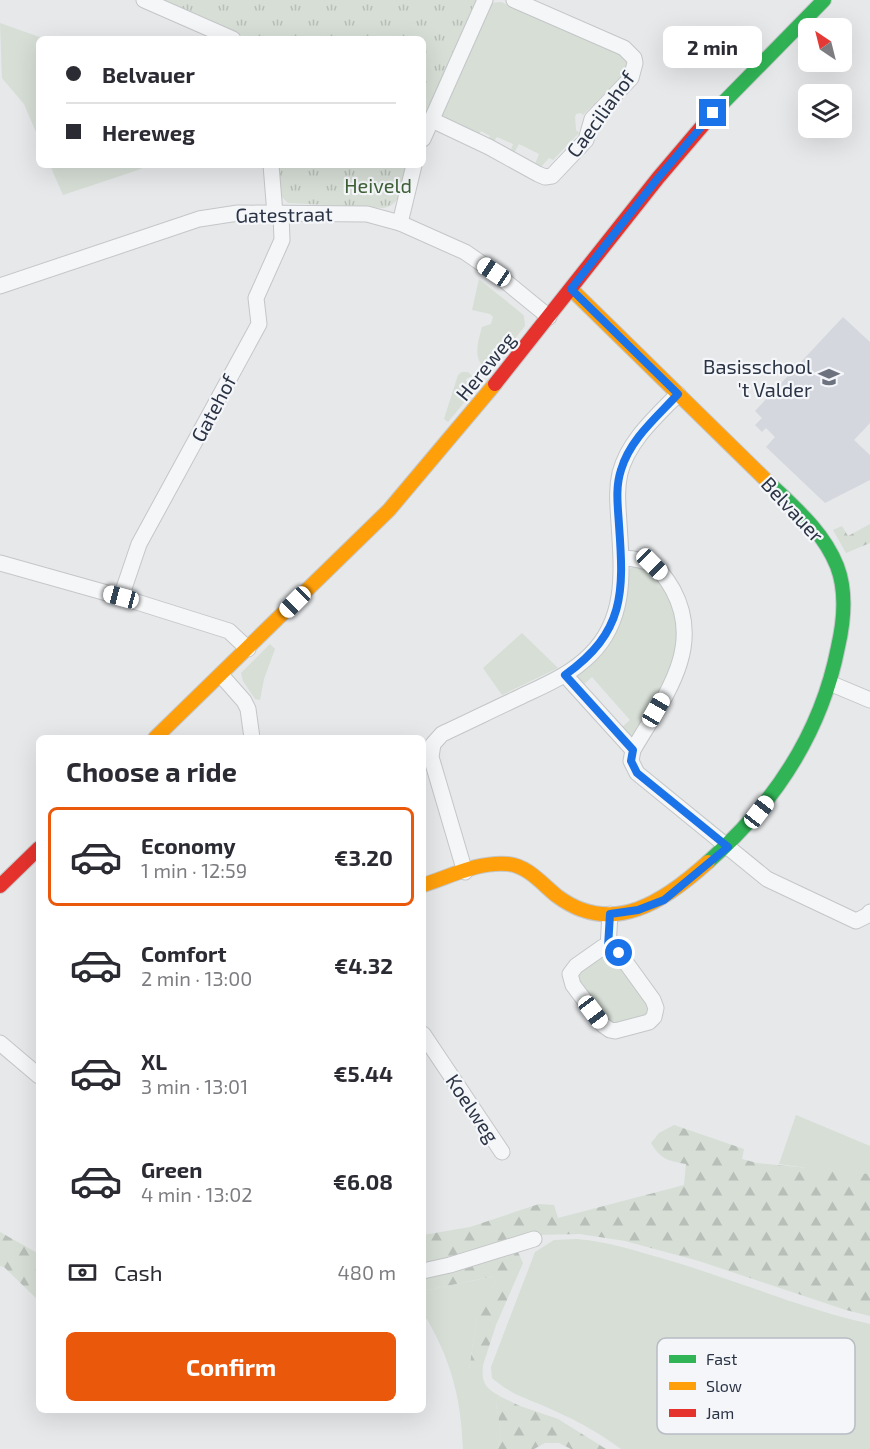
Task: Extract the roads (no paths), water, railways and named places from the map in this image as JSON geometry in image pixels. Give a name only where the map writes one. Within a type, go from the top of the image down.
[{"type":"street","points":[[144,0],[226,36]]},
{"type":"street","points":[[426,133],[485,0]]},
{"type":"street","name":"Caeciliahof","points":[[432,120],[489,147],[538,174],[546,177],[552,176],[586,140],[592,119],[631,78],[634,58],[624,48],[514,0]]},
{"type":"street","name":"Hereweg","points":[[158,735],[389,510],[468,418],[658,178],[713,113],[790,32],[824,0]]},
{"type":"street","name":"Gatehof","points":[[121,597],[138,544],[259,324],[256,298],[282,240],[271,168]]},
{"type":"street","points":[[400,223],[413,168]]},
{"type":"street","name":"Gatestraat","points":[[0,286],[199,219],[238,213],[367,214],[400,223],[465,252],[494,272],[549,317]]},
{"type":"street","name":"Belvauer","points":[[426,884],[498,864],[519,867],[532,873],[562,900],[581,909],[610,914],[638,910],[664,900],[728,847],[782,783],[816,721],[832,684],[844,611],[842,585],[832,554],[819,532],[571,289]]},
{"type":"street","points":[[465,872],[431,758],[432,744],[442,734],[565,675],[592,654],[609,630],[621,593],[622,558],[617,486],[625,457],[636,440],[678,394]]},
{"type":"street","points":[[622,558],[645,560],[662,573],[676,597],[685,625],[685,643],[676,674],[633,750],[631,761],[637,773],[767,879],[870,928]]},
{"type":"street","points":[[0,563],[121,597],[229,631],[248,649]]},
{"type":"street","points":[[221,675],[244,701],[248,709],[252,735]]},
{"type":"street","points":[[565,675],[633,750]]},
{"type":"street","points":[[832,684],[870,699]]},
{"type":"street","points":[[0,886],[36,851]]},
{"type":"street","points":[[856,921],[870,912]]},
{"type":"street","points":[[608,947],[610,914]]},
{"type":"street","points":[[608,947],[619,953],[653,1000],[655,1012],[649,1022],[610,1030],[603,1025],[573,985],[570,974],[573,968],[608,947]]},
{"type":"street","name":"Koelweg","points":[[426,1038],[502,1152]]},
{"type":"street","points":[[0,1043],[36,1073]]},
{"type":"street","points":[[426,1270],[534,1239]]},
{"type":"place","name":"Basisschool 't Valder","points":[[829,377]]},
{"type":"park label","name":"Heiveld","points":[[378,185]]}]
